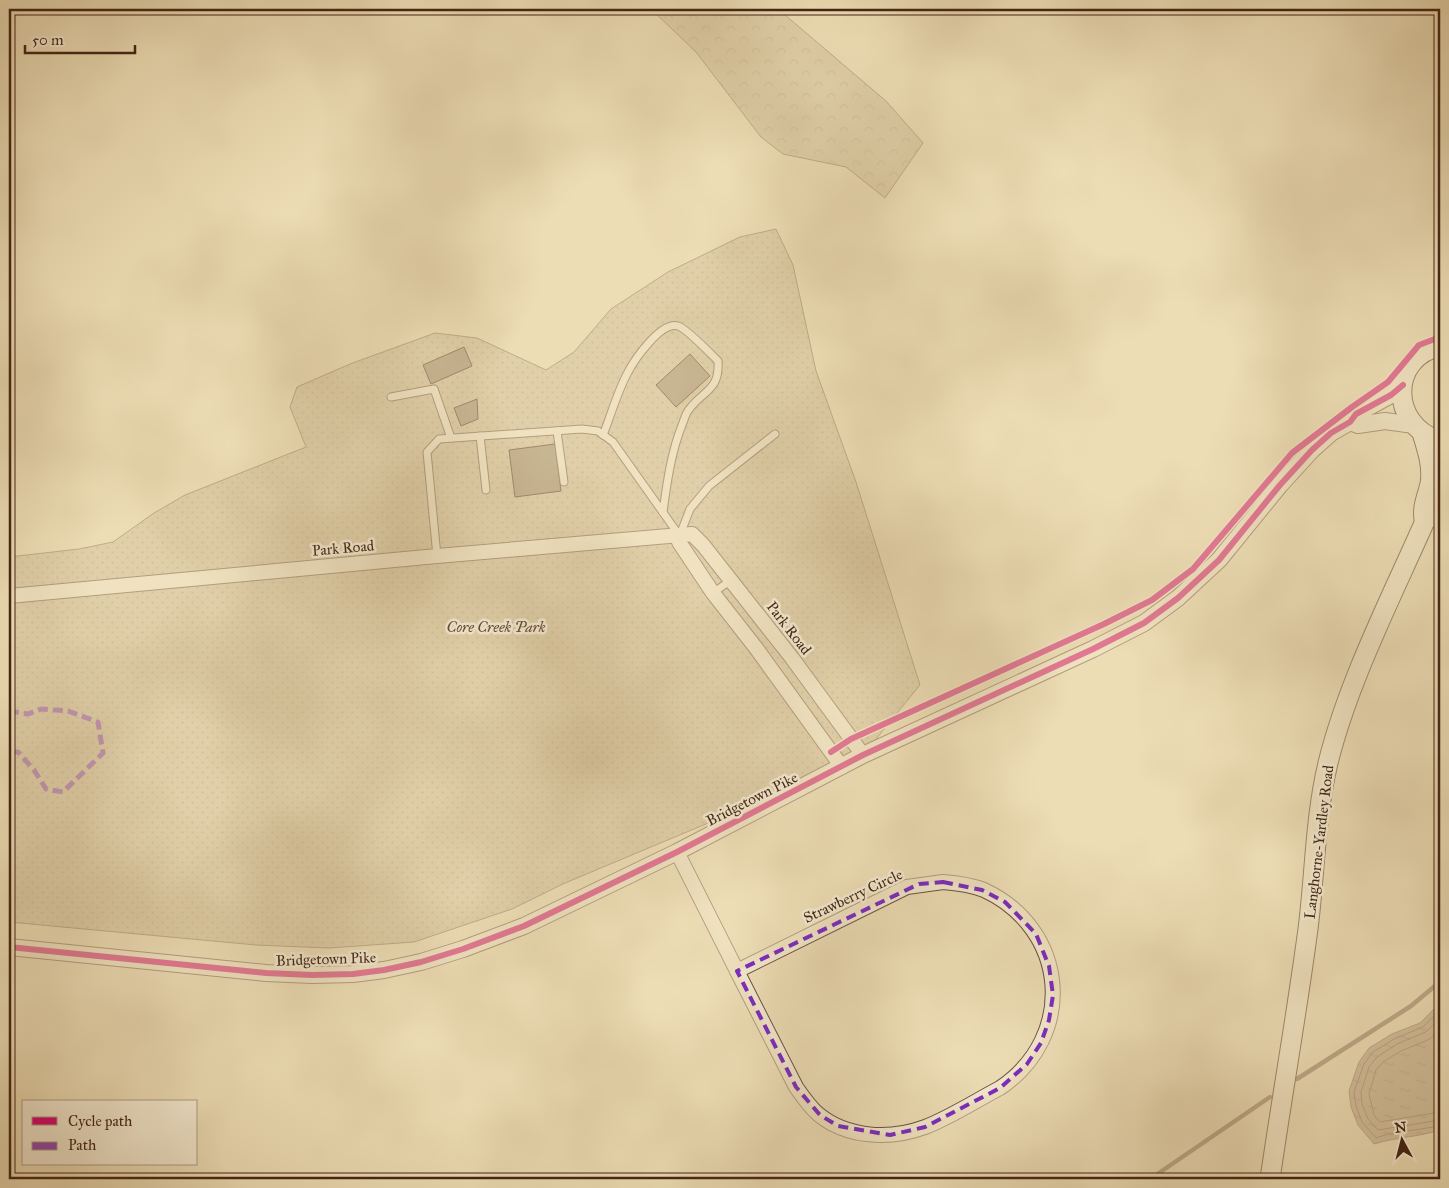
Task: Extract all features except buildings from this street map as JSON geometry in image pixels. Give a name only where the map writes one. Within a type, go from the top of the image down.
[{"type":"main road","points":[[1402,385],[1411,365],[1418,357],[1440,346]]},
{"type":"main road","name":"Langhorne-Yardley Road","points":[[1402,385],[1404,407],[1418,429],[1430,468],[1430,483],[1423,509],[1425,521]]},
{"type":"main road","points":[[1418,429],[1440,440]]},
{"type":"main road","name":"Langhorne-Yardley Road","points":[[1270,1179],[1308,928],[1322,799],[1328,764],[1351,694],[1425,521],[1434,514],[1440,495]]},
{"type":"street","name":"Bridgetown Pike","points":[[9,947],[266,973],[353,974],[421,962],[524,926],[677,852],[863,755],[1093,649],[1144,623],[1178,598],[1219,560],[1280,485],[1312,450],[1331,433],[1350,422],[1356,414],[1391,395],[1402,385]]},
{"type":"street","points":[[1350,422],[1358,425],[1385,421],[1418,429]]},
{"type":"street","name":"Park Road","points":[[9,596],[692,534],[703,545],[792,658],[863,755]]},
{"type":"street","points":[[680,535],[679,542],[713,593],[756,648],[842,767]]},
{"type":"street","name":"Strawberry Circle","points":[[677,852],[737,971],[796,1087],[808,1104],[820,1115],[838,1126],[854,1132],[871,1135],[890,1135],[925,1127],[1000,1088],[1028,1064],[1041,1044],[1049,1020],[1053,995],[1046,955],[1036,934],[1025,920],[1005,902],[982,890],[943,882],[907,887],[737,971]]},
{"type":"lane","points":[[602,435],[628,373],[650,342],[663,330],[671,325],[680,326],[718,362],[719,373],[716,382],[688,411],[676,442],[668,474],[663,512]]},
{"type":"lane","points":[[391,396],[434,389],[451,438]]},
{"type":"lane","points":[[436,556],[427,452],[439,439],[582,429],[598,431],[613,442],[680,535]]},
{"type":"lane","points":[[557,431],[564,482]]},
{"type":"lane","points":[[680,535],[690,509],[709,486],[775,434]]},
{"type":"lane","points":[[480,436],[486,490]]},
{"type":"lane","points":[[713,593],[731,580]]},
{"type":"highlighted area","points":[[943,882],[982,890],[1005,902],[1036,934],[1049,966],[1053,995],[1049,1020],[1041,1043],[1027,1064],[1000,1088],[925,1127],[890,1135],[838,1126],[820,1115],[796,1087],[737,971],[919,884]]},
{"type":"green space","points":[[651,9],[778,9],[886,101],[923,143],[885,198],[846,167],[783,154],[761,137],[696,52]]},
{"type":"green space","name":"Core Creek Park","points":[[776,229],[793,265],[816,371],[856,482],[920,685],[863,755],[842,767],[565,883],[512,909],[414,942],[329,948],[256,945],[9,922],[9,557],[79,549],[113,542],[154,513],[185,495],[306,447],[290,407],[297,387],[350,364],[435,333],[477,338],[546,370],[574,352],[611,309],[668,272],[740,237]]},
{"type":"water","points":[[1440,1005],[1440,1130],[1374,1144],[1358,1125],[1351,1107],[1349,1091],[1359,1062],[1369,1048],[1392,1034],[1420,1023]]},
{"type":"waterway","points":[[1297,1079],[1411,1006],[1436,985],[1440,985]]},
{"type":"waterway","points":[[1146,1179],[1156,1175],[1270,1097]]},
{"type":"marked path","points":[[9,711],[28,714],[41,709],[68,711],[98,722],[103,753],[63,792],[46,789],[34,770],[18,752],[9,752]]},
{"type":"cycle path","points":[[831,752],[851,739],[1104,624],[1152,600],[1193,569],[1292,453],[1388,382],[1419,345],[1440,337]]},
{"type":"cycle path","points":[[9,947],[266,973],[353,974],[421,962],[463,949],[524,926],[677,852],[863,755],[1093,649],[1144,623],[1178,598],[1219,560],[1280,485],[1312,450],[1331,433],[1350,422],[1356,414],[1391,395],[1403,385]]}]
